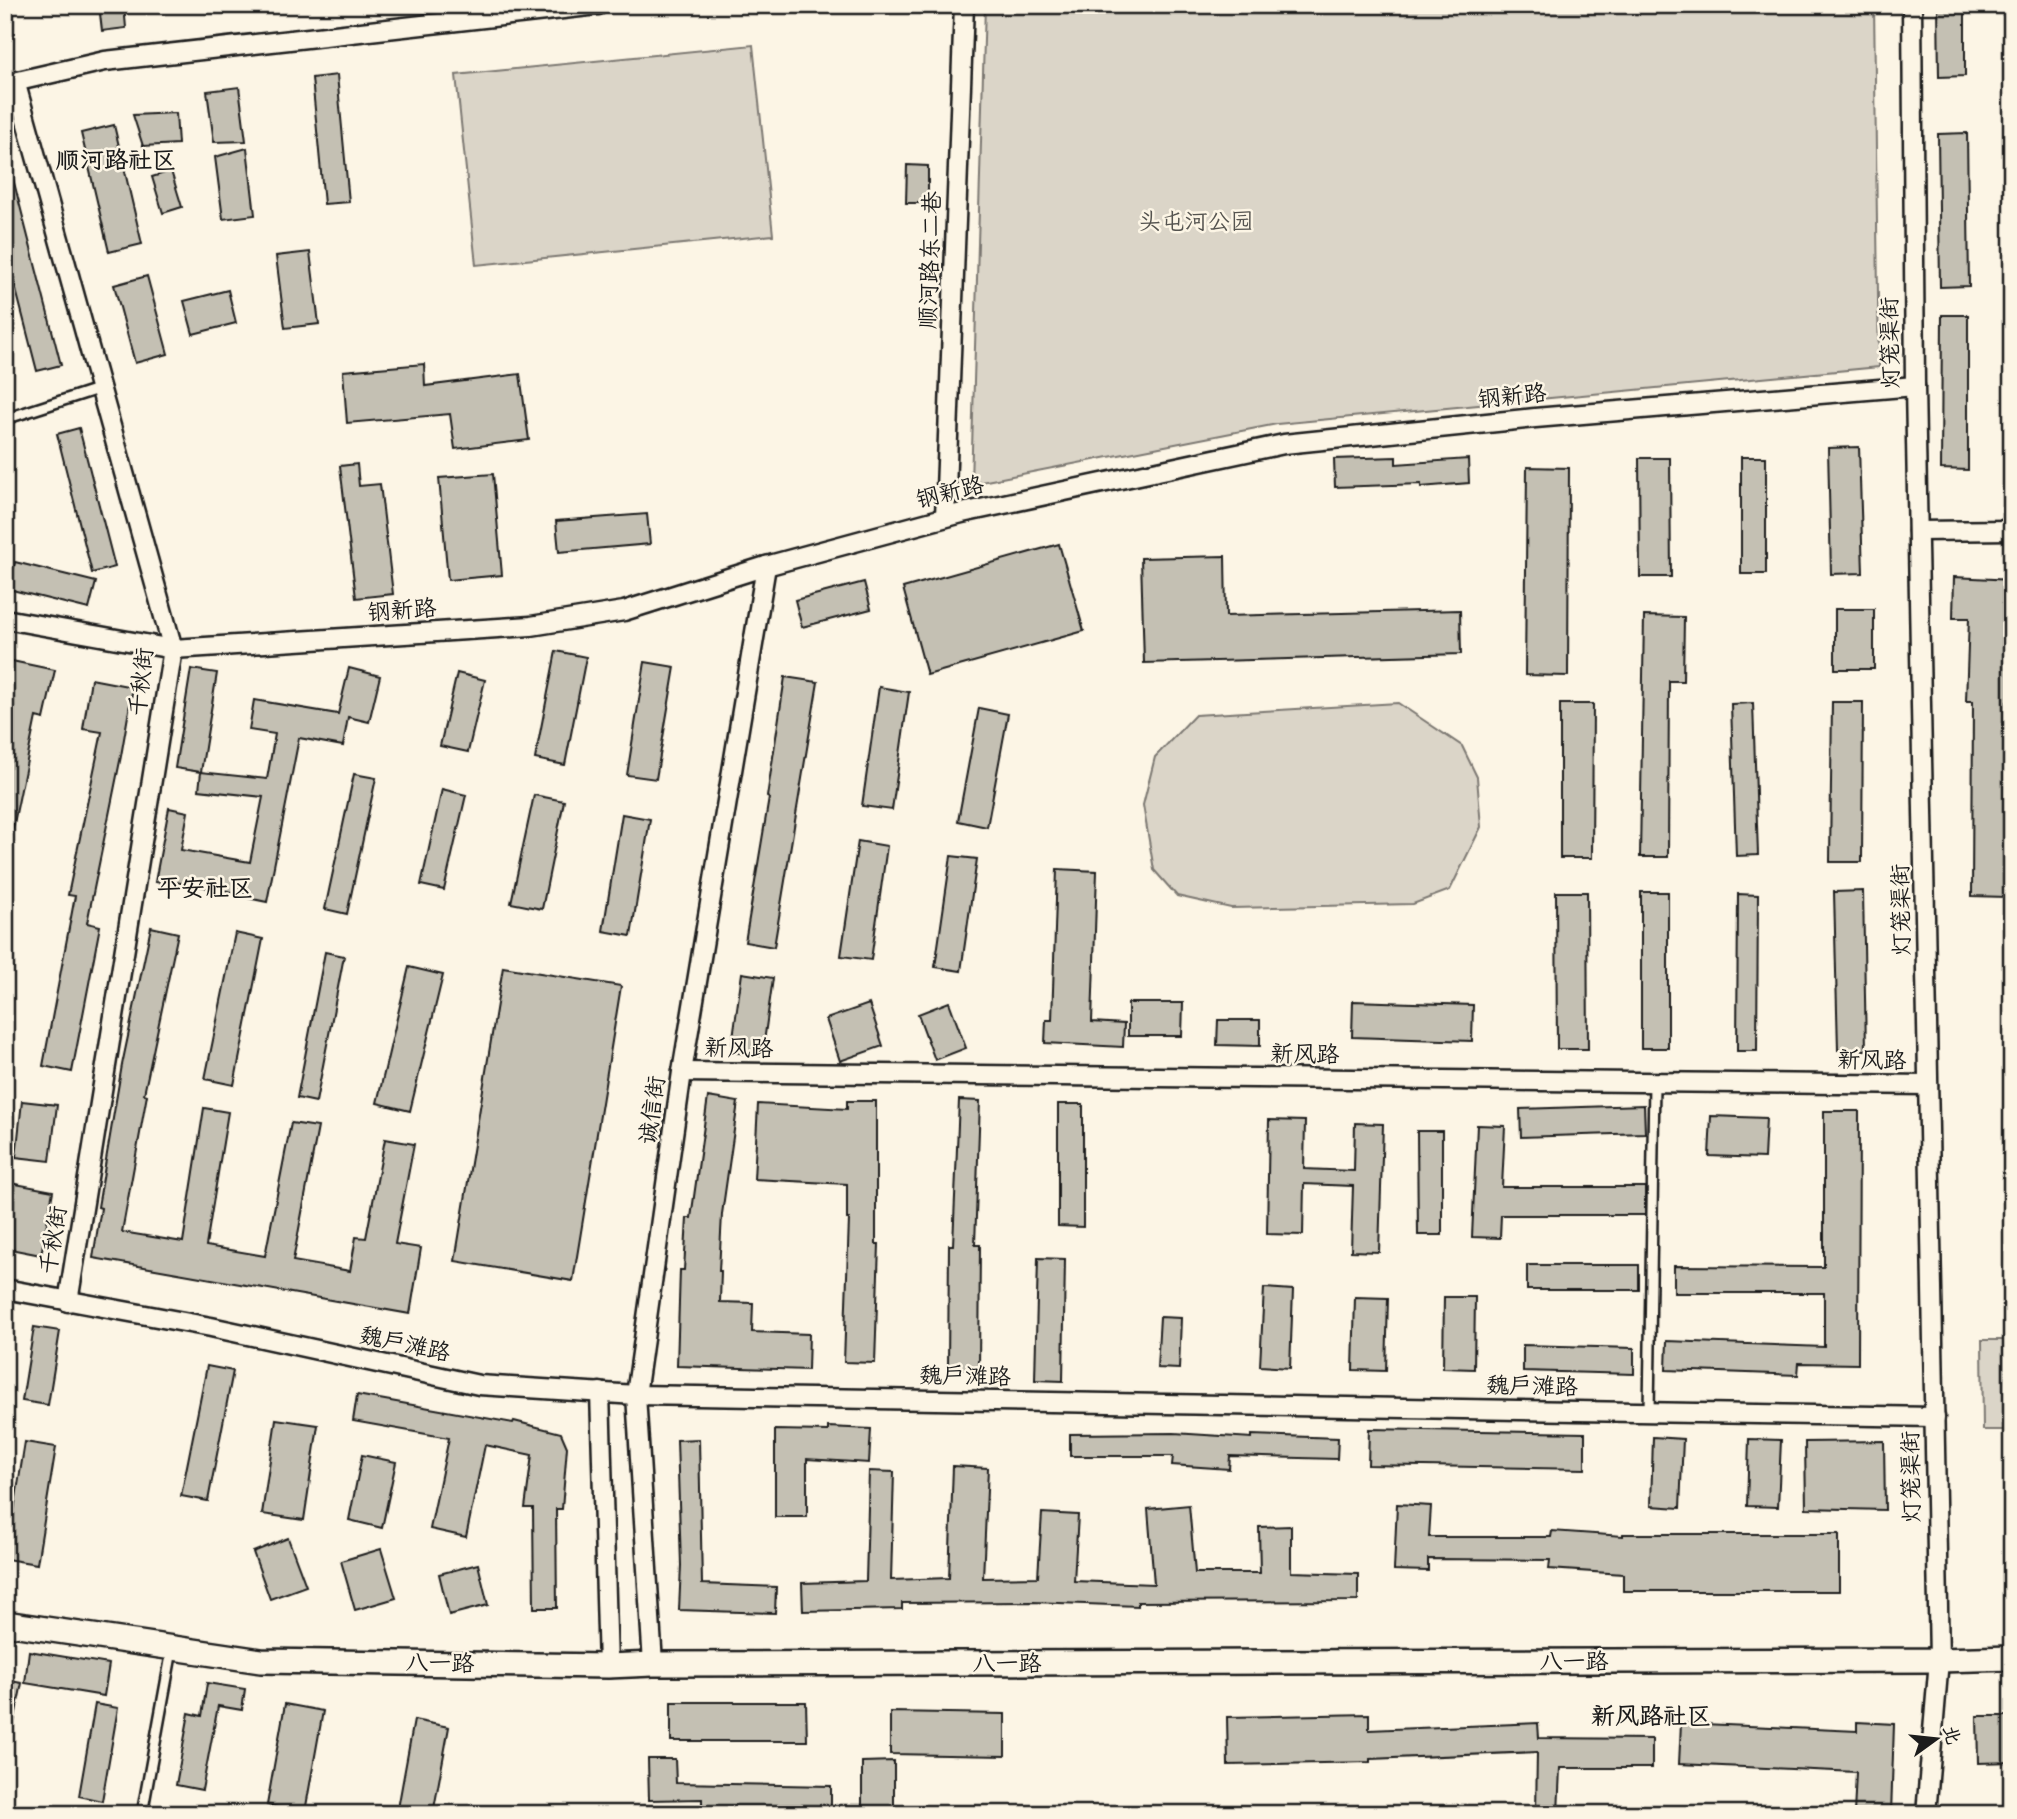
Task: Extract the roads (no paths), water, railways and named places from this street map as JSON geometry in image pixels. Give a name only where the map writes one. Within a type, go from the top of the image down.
[{"type":"street","points":[[10,82],[105,61],[598,5]]},
{"type":"street","name":"顺河路东二巷","points":[[945,517],[964,5]]},
{"type":"street","name":"灯笼渠街","points":[[1912,5],[1915,386],[1939,1660],[1926,1814]]},
{"type":"street","name":"千秋街","points":[[10,82],[101,388],[173,649],[68,1301]]},
{"type":"street","name":"钢新路","points":[[5,619],[173,649],[531,626],[624,611],[766,566],[945,517],[1284,444],[1535,418],[1915,386]]},
{"type":"street","points":[[1918,531],[2012,530]]},
{"type":"street","name":"诚信街","points":[[653,1664],[636,1395],[682,1072],[766,566]]},
{"type":"street","name":"新风路","points":[[682,1072],[1928,1085]]},
{"type":"street","name":"魏户滩路","points":[[5,1290],[211,1326],[479,1385],[636,1395],[1935,1417]]},
{"type":"street","points":[[600,1392],[608,1666]]},
{"type":"street","name":"八一路","points":[[5,1623],[261,1661],[608,1666],[2012,1658]]},
{"type":"lane","points":[[5,419],[101,388]]},
{"type":"lane","points":[[1648,1412],[1654,1082]]},
{"type":"lane","points":[[142,1814],[172,1648]]},
{"type":"district","name":"顺河路社区","points":[[116,160]]},
{"type":"district","name":"平安社区","points":[[205,888]]},
{"type":"district","name":"新风路社区","points":[[1651,1716]]},
{"type":"park label","name":"头屯河公园","points":[[1196,221]]}]
